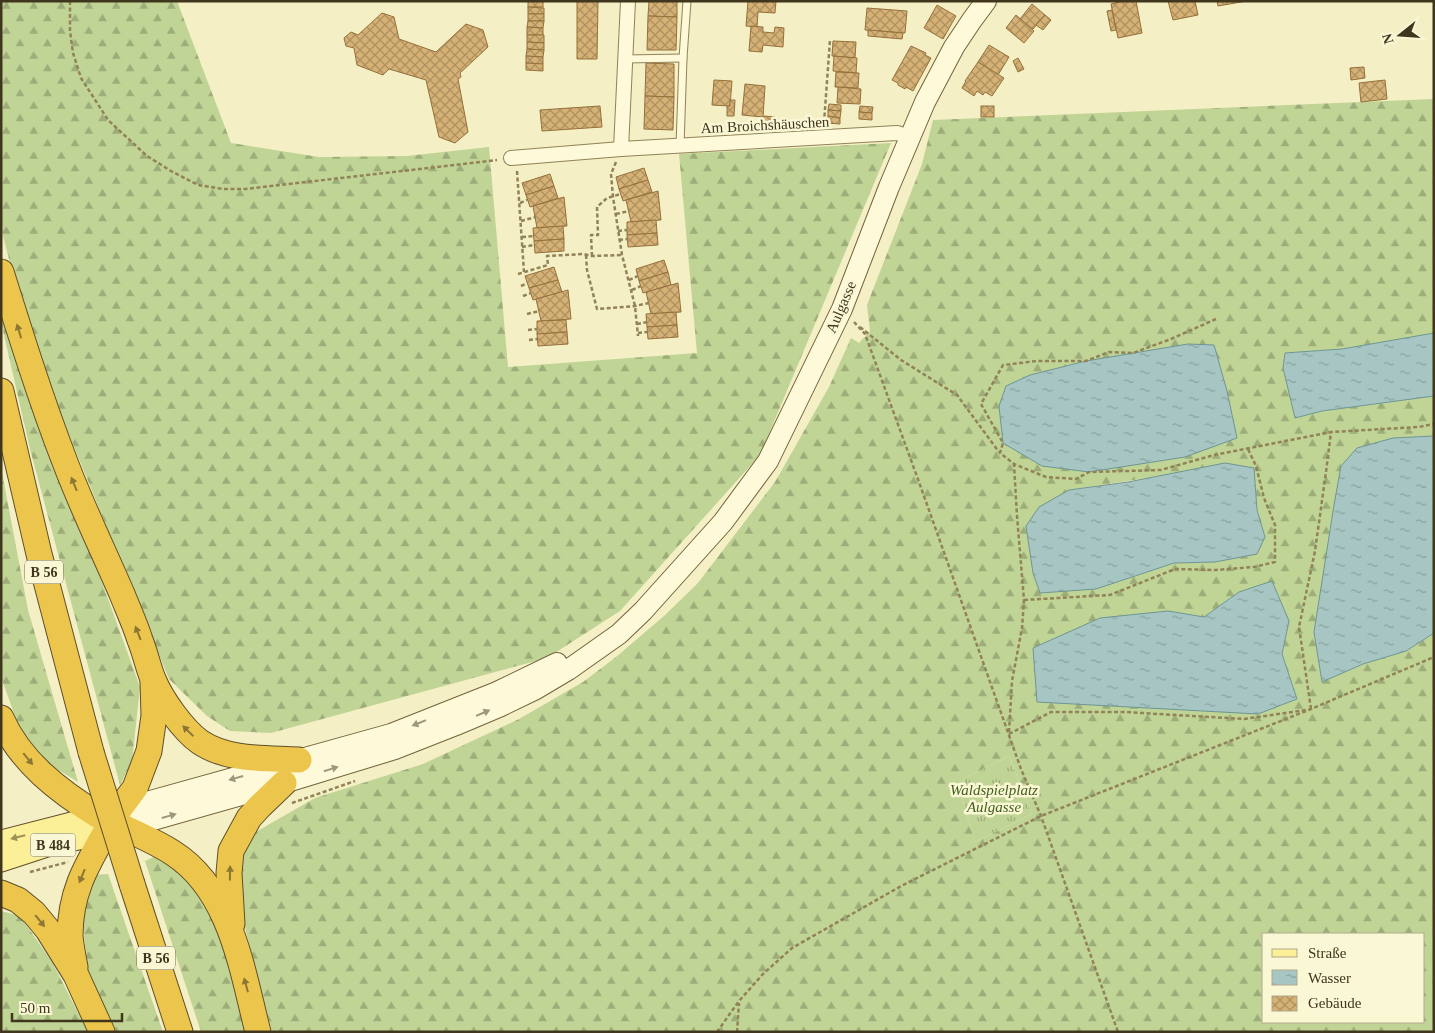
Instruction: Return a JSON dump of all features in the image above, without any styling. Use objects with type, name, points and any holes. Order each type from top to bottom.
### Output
[{"type":"highway","points":[[1,272],[22,340],[64,460],[140,638],[153,680],[180,723],[200,742],[225,754],[299,760]]},
{"type":"highway","name":"B 56","points":[[1,391],[39,554],[91,752],[180,1032]]},
{"type":"highway","points":[[76,975],[70,937],[72,913],[78,887],[86,866],[135,788],[149,751],[154,716],[153,680]]},
{"type":"highway","points":[[1,718],[17,746],[37,770],[76,802],[173,852],[190,866],[209,888],[222,911],[233,939],[258,1032]]},
{"type":"highway","points":[[233,939],[229,872],[231,852],[248,818],[260,806],[288,793]]},
{"type":"highway","points":[[1,893],[18,900],[34,913],[48,930],[76,975],[102,1032]]},
{"type":"main road","name":"Aulgasse","points":[[661,591],[719,527],[768,461],[842,309],[910,137],[926,102],[954,47],[986,1]]},
{"type":"main road","points":[[112,822],[299,760],[391,734],[497,692],[561,660],[606,631],[661,591]]},
{"type":"main road","points":[[112,822],[288,793],[500,706],[536,689],[568,670],[619,634],[661,591]]},
{"type":"main road","name":"B 484","points":[[1,841],[112,822]]},
{"type":"main road","name":"B 484","points":[[1,862],[112,822]]},
{"type":"street","points":[[621,149],[628,1]]},
{"type":"street","name":"Am Broichshäuschen","points":[[516,158],[621,149],[897,133],[910,137]]},
{"type":"lane","points":[[680,146],[687,1]]},
{"type":"lane","points":[[625,59],[683,58]]},
{"type":"path","points":[[70,1],[70,30],[73,53],[81,78],[108,120],[147,156],[171,171],[198,185],[223,189],[246,189],[516,158],[524,272]]},
{"type":"path","points":[[823,137],[830,40]]},
{"type":"path","points":[[621,149],[611,174],[619,240],[632,290],[638,335],[648,332]]},
{"type":"path","points":[[612,186],[618,184]]},
{"type":"path","points":[[519,193],[524,190]]},
{"type":"path","points":[[592,256],[591,235],[598,235],[596,207],[606,198],[621,194]]},
{"type":"path","points":[[520,204],[527,200]]},
{"type":"path","points":[[616,214],[629,211]]},
{"type":"path","points":[[521,221],[536,217]]},
{"type":"path","points":[[618,231],[627,230]]},
{"type":"path","points":[[522,237],[534,236]]},
{"type":"path","points":[[619,240],[628,239]]},
{"type":"path","points":[[522,247],[534,245]]},
{"type":"path","points":[[586,255],[587,270],[597,309],[649,303]]},
{"type":"path","points":[[518,274],[548,265],[547,256],[622,255]]},
{"type":"path","points":[[628,280],[638,276]]},
{"type":"path","points":[[521,286],[528,283]]},
{"type":"path","points":[[632,290],[641,286]]},
{"type":"path","points":[[523,296],[531,293]]},
{"type":"path","points":[[527,314],[539,311]]},
{"type":"path","points":[[1000,453],[1003,443],[981,404],[1003,365],[1037,361],[1086,361],[1108,352],[1133,353],[1171,339],[1216,318]]},
{"type":"path","points":[[637,324],[647,322]]},
{"type":"path","points":[[1118,1032],[865,334],[854,322],[901,360],[957,395],[1000,453],[1014,464],[1046,477],[1076,479],[1089,472],[1161,470],[1214,455],[1331,432],[1419,428],[1434,424]]},
{"type":"path","points":[[528,330],[537,329]]},
{"type":"path","points":[[529,340],[538,339]]},
{"type":"path","points":[[1311,709],[1298,627],[1315,551],[1331,432]]},
{"type":"path","points":[[1024,600],[1110,595],[1175,569],[1216,570],[1254,567],[1275,562],[1275,525],[1264,498],[1256,466],[1248,449]]},
{"type":"path","points":[[1009,734],[1012,682],[1022,628],[1024,600],[1016,516],[1014,464]]},
{"type":"path","points":[[717,1032],[739,1001],[763,974],[792,948],[903,885],[1041,816],[1311,709],[1434,657]]},
{"type":"path","points":[[1009,734],[1052,712],[1125,712],[1244,719],[1311,709]]},
{"type":"path","points":[[288,793],[314,794],[358,780]]},
{"type":"path","points":[[24,874],[74,860],[86,866]]},
{"type":"path","points":[[737,1032],[739,1001]]},
{"type":"green space","points":[[1,1],[177,1],[231,143],[319,157],[407,156],[489,147],[508,367],[697,353],[679,154],[891,143],[760,455],[620,611],[547,658],[271,733],[230,731],[207,716],[169,679],[29,337],[1,228]]},
{"type":"green space","points":[[1434,99],[1434,333],[1342,349],[1285,353],[1295,418],[1322,411],[1434,396],[1434,436],[1393,438],[1314,632],[1322,682],[1363,664],[1406,651],[1434,633],[1434,1032],[272,1032],[246,932],[240,888],[240,864],[254,833],[315,798],[423,764],[519,719],[583,682],[616,657],[664,616],[698,583],[775,482],[829,387],[851,338],[859,343],[870,331],[867,305],[922,164],[933,120]],"holes":[[[1254,468],[1257,510],[1265,537],[1215,562],[1174,563],[1096,589],[1069,490],[1172,474]],[[1239,592],[1289,621],[1282,654],[1297,699],[1168,611],[1204,617]],[[1009,756],[1032,814],[975,842],[960,792],[965,778]]]},
{"type":"green space","points":[[1,304],[140,687],[132,761],[120,785],[30,449],[1,322]]},
{"type":"green space","points":[[1,467],[28,610],[78,782],[47,763],[19,727],[1,677]]},
{"type":"green space","name":"Waldspielplatz Aulgasse","points":[[1009,756],[1032,814],[975,842],[960,792],[965,778]]},
{"type":"green space","points":[[160,854],[187,876],[224,938],[248,1032],[201,1032],[145,861]]},
{"type":"green space","points":[[108,874],[163,1032],[115,1032],[89,982],[82,917],[89,875]]},
{"type":"green space","points":[[1,911],[20,916],[52,962],[88,1032],[1,1032]]},
{"type":"water","points":[[1434,333],[1434,396],[1322,411],[1295,418],[1283,368],[1285,353],[1342,349]]},
{"type":"water","points":[[1188,344],[1214,345],[1227,391],[1237,438],[1185,457],[1089,472],[1042,466],[1003,443],[999,406],[1006,386],[1030,375],[1086,361]]},
{"type":"water","points":[[1434,436],[1434,633],[1406,651],[1363,664],[1322,682],[1314,632],[1341,466],[1357,448],[1393,438]]},
{"type":"water","points":[[1225,463],[1254,468],[1257,510],[1265,537],[1257,554],[1215,562],[1174,563],[1096,589],[1040,593],[1033,573],[1026,526],[1039,507],[1069,490],[1128,482]]},
{"type":"water","points":[[1272,581],[1289,621],[1282,654],[1297,699],[1258,714],[1037,702],[1033,648],[1100,618],[1168,611],[1204,617],[1239,592]]},
{"type":"building","points":[[528,1],[543,1],[543,7],[528,7]]},
{"type":"building","points":[[577,1],[598,1],[597,59],[577,59]]},
{"type":"building","points":[[649,1],[677,1],[677,17],[648,16]]},
{"type":"building","points":[[748,1],[776,1],[775,13],[758,12],[757,27],[746,26]]},
{"type":"building","points":[[1136,1],[1142,33],[1118,38],[1111,4]]},
{"type":"building","points":[[1168,1],[1195,1],[1198,15],[1173,20]]},
{"type":"building","points":[[1217,1],[1247,1],[1218,6]]},
{"type":"building","points":[[1032,4],[1045,15],[1033,29],[1020,19]]},
{"type":"building","points":[[937,5],[956,16],[943,39],[924,28]]},
{"type":"building","points":[[528,7],[544,8],[544,14],[528,14]]},
{"type":"building","points":[[867,8],[907,11],[905,33],[865,30]]},
{"type":"building","points":[[1112,10],[1116,30],[1111,31],[1107,11]]},
{"type":"building","points":[[382,13],[394,17],[399,39],[436,52],[466,24],[483,30],[488,47],[460,73],[461,77],[458,79],[468,132],[455,143],[439,137],[426,80],[389,69],[383,75],[357,65],[354,48],[346,46],[344,38],[351,32],[358,35]]},
{"type":"building","points":[[528,14],[544,14],[544,21],[528,21]]},
{"type":"building","points":[[1016,15],[1034,31],[1024,43],[1006,28]]},
{"type":"building","points":[[1045,15],[1051,20],[1043,30],[1036,25]]},
{"type":"building","points":[[648,16],[677,17],[676,50],[647,50]]},
{"type":"building","points":[[528,21],[544,21],[543,28],[527,27]]},
{"type":"building","points":[[751,26],[763,27],[763,32],[774,33],[775,27],[784,28],[783,47],[763,45],[762,52],[749,51]]},
{"type":"building","points":[[527,27],[543,28],[543,35],[527,35]]},
{"type":"building","points":[[868,30],[903,33],[902,39],[868,36]]},
{"type":"building","points":[[527,35],[544,35],[544,43],[527,42]]},
{"type":"building","points":[[833,41],[856,42],[855,58],[832,56]]},
{"type":"building","points":[[527,42],[544,43],[544,50],[527,49]]},
{"type":"building","points":[[989,45],[1009,57],[998,75],[978,62]]},
{"type":"building","points":[[911,46],[926,53],[925,55],[931,58],[913,91],[906,87],[905,89],[892,80]]},
{"type":"building","points":[[527,49],[544,50],[543,57],[526,56]]},
{"type":"building","points":[[526,56],[543,57],[543,64],[526,63]]},
{"type":"building","points":[[834,56],[857,58],[856,73],[833,71]]},
{"type":"building","points":[[1018,58],[1024,69],[1018,72],[1013,61]]},
{"type":"building","points":[[978,62],[1004,78],[992,96],[985,92],[983,95],[977,91],[974,96],[962,88]]},
{"type":"building","points":[[526,63],[543,64],[543,71],[526,70]]},
{"type":"building","points":[[646,63],[674,64],[674,97],[645,96]]},
{"type":"building","points":[[1364,67],[1365,78],[1351,80],[1350,68]]},
{"type":"building","points":[[836,72],[859,73],[858,88],[835,87]]},
{"type":"building","points":[[714,80],[732,81],[730,106],[712,105]]},
{"type":"building","points":[[1385,80],[1387,99],[1361,102],[1359,83]]},
{"type":"building","points":[[745,84],[765,86],[763,117],[742,115]]},
{"type":"building","points":[[838,87],[861,89],[860,104],[837,103]]},
{"type":"building","points":[[645,96],[674,97],[673,130],[644,129]]},
{"type":"building","points":[[730,100],[735,100],[734,116],[727,116],[727,106],[730,106]]},
{"type":"building","points":[[829,104],[841,105],[841,111],[828,110]]},
{"type":"building","points":[[600,106],[602,127],[542,131],[540,110]]},
{"type":"building","points":[[860,106],[873,107],[872,113],[859,112]]},
{"type":"building","points":[[981,106],[994,106],[994,117],[981,117]]},
{"type":"building","points":[[828,110],[841,111],[840,118],[828,116]]},
{"type":"building","points":[[859,112],[872,113],[872,120],[859,119]]},
{"type":"building","points":[[764,116],[775,117],[774,129],[762,129]]},
{"type":"building","points":[[828,116],[840,118],[840,124],[827,123]]},
{"type":"building","points":[[644,168],[648,180],[619,189],[616,177]]},
{"type":"building","points":[[550,174],[554,186],[526,195],[522,183]]},
{"type":"building","points":[[648,180],[652,192],[623,201],[619,189]]},
{"type":"building","points":[[554,186],[558,198],[530,207],[526,195]]},
{"type":"building","points":[[658,191],[661,220],[631,222],[626,200]]},
{"type":"building","points":[[564,197],[567,226],[537,228],[533,206]]},
{"type":"building","points":[[656,220],[657,233],[627,235],[627,222]]},
{"type":"building","points":[[563,226],[564,239],[534,241],[533,228]]},
{"type":"building","points":[[657,233],[658,245],[628,247],[627,235]]},
{"type":"building","points":[[564,239],[564,251],[535,253],[534,241]]},
{"type":"building","points":[[664,260],[668,272],[639,281],[636,269]]},
{"type":"building","points":[[554,267],[558,280],[529,288],[525,276]]},
{"type":"building","points":[[668,272],[671,285],[643,293],[639,281]]},
{"type":"building","points":[[558,280],[562,292],[533,300],[529,288]]},
{"type":"building","points":[[678,283],[681,312],[651,314],[646,292]]},
{"type":"building","points":[[568,290],[571,319],[541,321],[536,299]]},
{"type":"building","points":[[676,312],[677,325],[647,327],[646,314]]},
{"type":"building","points":[[566,320],[567,332],[537,334],[537,321]]},
{"type":"building","points":[[677,325],[678,337],[648,339],[647,327]]},
{"type":"building","points":[[567,332],[568,344],[538,346],[537,334]]}]
